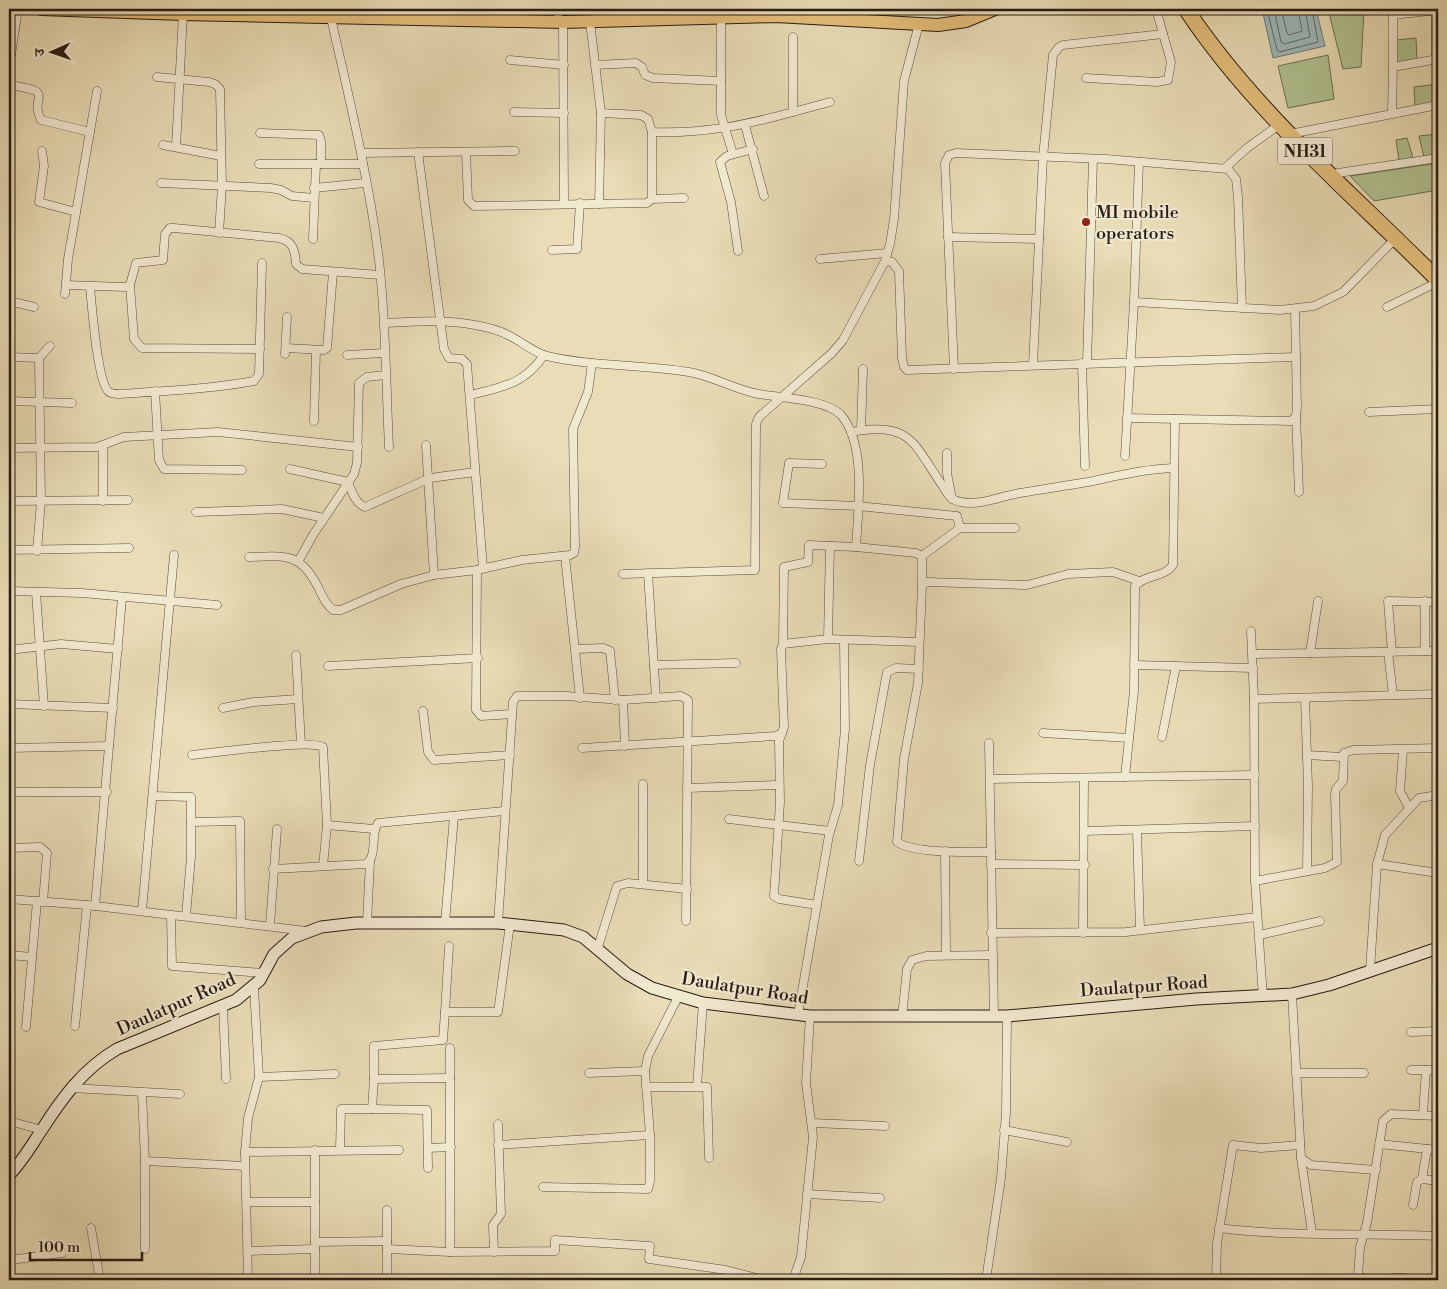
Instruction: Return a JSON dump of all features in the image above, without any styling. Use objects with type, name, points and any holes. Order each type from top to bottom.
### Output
[{"type":"highway","name":"NH31","points":[[1186,9],[1226,65],[1288,130],[1398,236],[1438,270]]},
{"type":"highway","name":"NH31","points":[[1194,9],[1224,51],[1288,130],[1338,173],[1438,281]]},
{"type":"main road","points":[[41,9],[183,14],[380,14],[561,22],[785,13],[919,24],[954,24],[996,9]]},
{"type":"street","points":[[9,68],[18,9]]},
{"type":"street","points":[[557,9],[561,22],[564,65],[564,203]]},
{"type":"street","points":[[1086,78],[1157,82],[1168,80],[1171,62],[1156,9]]},
{"type":"street","points":[[1392,112],[1393,12],[1438,10]]},
{"type":"street","points":[[176,147],[183,14]]},
{"type":"street","points":[[323,15],[362,153],[380,275],[389,447]]},
{"type":"street","points":[[721,17],[721,115],[733,154]]},
{"type":"street","points":[[590,22],[601,113],[599,204]]},
{"type":"street","points":[[623,574],[755,570],[756,424],[759,417],[832,353],[843,340],[885,261],[894,219],[904,81],[919,24]]},
{"type":"street","points":[[1033,365],[1044,157],[1052,62],[1059,47],[1163,34]]},
{"type":"street","points":[[793,37],[793,112]]},
{"type":"street","points":[[1393,66],[1438,59]]},
{"type":"street","points":[[510,60],[564,65]]},
{"type":"street","points":[[595,65],[636,63],[642,67],[645,75],[653,78],[721,81]]},
{"type":"street","points":[[157,77],[209,82],[218,86],[222,186],[219,233]]},
{"type":"street","points":[[9,85],[29,88],[38,93],[40,97],[38,115],[41,120],[90,132]]},
{"type":"street","points":[[65,294],[76,212],[97,91]]},
{"type":"street","points":[[652,132],[694,133],[725,129],[830,102]]},
{"type":"street","points":[[1225,168],[1247,148],[1288,130],[1438,105]]},
{"type":"street","points":[[514,112],[564,113]]},
{"type":"street","points":[[601,113],[641,115],[648,119],[652,132],[652,199]]},
{"type":"street","points":[[745,125],[753,149],[764,196]]},
{"type":"street","points":[[260,133],[319,135],[322,141],[314,188],[313,239]]},
{"type":"street","points":[[163,145],[220,156]]},
{"type":"street","points":[[738,251],[731,202],[720,162],[722,158],[753,149]]},
{"type":"street","points":[[42,150],[44,166],[39,202],[76,212]]},
{"type":"street","points":[[362,153],[515,151]]},
{"type":"street","points":[[418,152],[438,321],[446,354],[449,358],[466,361],[471,395],[480,569],[478,714],[485,716],[512,714]]},
{"type":"street","points":[[466,153],[468,200],[474,206],[647,203],[652,199],[684,198]]},
{"type":"street","points":[[954,369],[945,163],[949,155],[956,153],[1139,162],[1225,168],[1233,172],[1236,178],[1242,308]]},
{"type":"street","points":[[1338,173],[1438,158]]},
{"type":"street","points":[[1085,466],[1085,363],[1093,159]]},
{"type":"street","points":[[1125,456],[1134,302],[1139,162]]},
{"type":"street","points":[[259,164],[363,164]]},
{"type":"street","points":[[314,188],[365,183]]},
{"type":"street","points":[[161,184],[271,188],[292,196],[314,198]]},
{"type":"street","points":[[552,250],[577,249],[580,204]]},
{"type":"street","points":[[260,349],[142,348],[134,339],[130,284],[136,263],[163,260],[165,234],[170,228],[285,239],[293,247],[298,267],[333,272],[380,275]]},
{"type":"street","points":[[1134,302],[1242,308],[1295,309],[1314,306],[1343,292],[1398,236]]},
{"type":"street","points":[[948,237],[1039,239]]},
{"type":"street","points":[[820,259],[887,253]]},
{"type":"street","points":[[885,261],[892,262],[898,270],[904,367],[912,371],[1131,361],[1296,357]]},
{"type":"street","points":[[90,287],[93,326],[103,380],[107,390],[119,394],[155,392],[254,381],[259,374],[262,263]]},
{"type":"street","points":[[287,317],[286,351],[327,348],[333,272]]},
{"type":"street","points":[[1386,307],[1438,281]]},
{"type":"street","points":[[66,285],[125,287],[130,284]]},
{"type":"street","points":[[9,300],[34,307]]},
{"type":"street","points":[[1295,309],[1299,492]]},
{"type":"street","points":[[384,323],[438,321],[495,329],[544,355],[592,363],[689,372],[712,377],[752,393],[820,404],[834,410],[841,415],[851,432],[857,459],[858,506],[856,547]]},
{"type":"street","points":[[37,551],[41,501],[39,358],[50,346]]},
{"type":"street","points":[[314,421],[316,350]]},
{"type":"street","points":[[347,355],[384,353]]},
{"type":"street","points":[[471,395],[505,387],[521,379],[533,371],[544,355]]},
{"type":"street","points":[[9,357],[39,358]]},
{"type":"street","points":[[249,557],[270,556],[299,560],[310,572],[326,603],[333,610],[341,610],[401,584],[434,575],[480,569],[522,560],[565,556],[574,553],[573,429],[588,392],[592,363]]},
{"type":"street","points":[[861,430],[862,369]]},
{"type":"street","points":[[299,560],[358,463],[359,383],[368,377],[385,375]]},
{"type":"street","points":[[155,392],[159,460],[164,469],[242,470]]},
{"type":"street","points":[[9,401],[72,403]]},
{"type":"street","points":[[1369,412],[1438,410]]},
{"type":"street","points":[[1127,418],[1284,422],[1291,421],[1296,416]]},
{"type":"street","points":[[1125,777],[1134,665],[1133,596],[1135,586],[1139,581],[1164,573],[1173,566],[1175,419]]},
{"type":"street","points":[[851,432],[884,428],[901,433],[923,454],[952,499],[959,502],[988,501],[1002,496],[1088,482],[1139,470],[1174,468]]},
{"type":"street","points":[[9,448],[103,446],[124,437],[218,432],[358,447]]},
{"type":"street","points":[[426,445],[430,478],[434,575]]},
{"type":"street","points":[[103,446],[103,501]]},
{"type":"street","points":[[947,453],[947,473],[952,499]]},
{"type":"street","points":[[822,464],[789,463],[783,503],[858,506],[958,516],[960,528]]},
{"type":"street","points":[[290,469],[348,482]]},
{"type":"street","points":[[348,482],[355,498],[365,507],[430,478],[475,472]]},
{"type":"street","points":[[9,501],[128,500]]},
{"type":"street","points":[[196,512],[282,510],[324,518]]},
{"type":"street","points":[[922,556],[960,528],[1015,528]]},
{"type":"street","points":[[817,905],[779,900],[774,896],[777,824],[780,802],[778,741],[784,727],[784,567],[808,562],[809,545],[856,547],[916,553],[922,556]]},
{"type":"street","points":[[828,639],[830,546]]},
{"type":"street","points":[[9,550],[128,548]]},
{"type":"street","points":[[142,912],[174,555]]},
{"type":"street","points":[[565,556],[580,698]]},
{"type":"street","points":[[922,556],[919,669],[916,704],[904,759],[897,842],[908,846],[945,851],[991,852]]},
{"type":"street","points":[[922,585],[926,582],[1027,585],[1068,574],[1113,572],[1139,581]]},
{"type":"street","points":[[648,573],[656,698]]},
{"type":"street","points":[[9,591],[82,593],[217,605]]},
{"type":"street","points":[[36,592],[44,706]]},
{"type":"street","points":[[75,1026],[107,792],[109,746],[122,598]]},
{"type":"street","points":[[1393,695],[1388,601],[1425,600],[1438,602]]},
{"type":"street","points":[[1425,600],[1425,651]]},
{"type":"street","points":[[1310,653],[1318,601]]},
{"type":"street","points":[[1251,631],[1254,699],[1256,881],[1263,997]]},
{"type":"street","points":[[783,645],[786,642],[828,639],[919,642]]},
{"type":"street","points":[[798,1015],[830,831],[838,805],[845,729],[844,640]]},
{"type":"street","points":[[9,650],[61,644],[118,649]]},
{"type":"street","points":[[576,649],[603,648],[610,651],[625,746]]},
{"type":"street","points":[[1253,654],[1438,651]]},
{"type":"street","points":[[296,655],[301,744]]},
{"type":"street","points":[[328,666],[478,658]]},
{"type":"street","points":[[654,664],[736,663]]},
{"type":"street","points":[[1134,665],[1253,668]]},
{"type":"street","points":[[1162,738],[1176,666]]},
{"type":"street","points":[[860,861],[870,765],[887,672],[896,668],[919,669]]},
{"type":"street","points":[[1254,699],[1438,694]]},
{"type":"street","points":[[445,1012],[498,1012],[504,924],[504,811],[513,702],[517,696],[619,700],[682,696],[688,700],[686,921]]},
{"type":"street","points":[[1304,698],[1307,754],[1306,871]]},
{"type":"street","points":[[223,708],[253,702],[298,699]]},
{"type":"street","points":[[9,704],[112,708]]},
{"type":"street","points":[[423,711],[428,752],[434,760],[510,755]]},
{"type":"street","points":[[582,748],[776,736],[782,733]]},
{"type":"street","points":[[1043,733],[1129,738]]},
{"type":"street","points":[[989,743],[994,1016]]},
{"type":"street","points":[[192,755],[301,744],[320,745],[323,747],[327,825],[323,866]]},
{"type":"street","points":[[9,748],[109,746]]},
{"type":"street","points":[[1256,881],[1334,865],[1338,858],[1335,794],[1343,781],[1342,757],[1344,753],[1353,750],[1438,748]]},
{"type":"street","points":[[1403,750],[1400,791],[1409,808]]},
{"type":"street","points":[[1307,754],[1342,757]]},
{"type":"street","points":[[990,779],[1255,776]]},
{"type":"street","points":[[1083,933],[1085,864],[1084,778]]},
{"type":"street","points":[[643,784],[644,884]]},
{"type":"street","points":[[687,788],[778,785]]},
{"type":"street","points":[[9,792],[107,792]]},
{"type":"street","points":[[1370,970],[1377,864],[1385,835],[1419,798],[1438,795]]},
{"type":"street","points":[[153,796],[191,797],[191,857],[186,916]]},
{"type":"street","points":[[367,923],[370,861],[374,830],[378,823],[504,811]]},
{"type":"street","points":[[445,923],[454,816]]},
{"type":"street","points":[[729,819],[830,831]]},
{"type":"street","points":[[191,822],[240,821],[240,922]]},
{"type":"street","points":[[327,825],[374,830]]},
{"type":"street","points":[[1085,831],[1255,826]]},
{"type":"street","points":[[270,925],[277,829]]},
{"type":"street","points":[[1137,830],[1140,930]]},
{"type":"street","points":[[9,848],[40,847],[47,853],[32,957],[26,1028]]},
{"type":"street","points":[[945,851],[946,955]]},
{"type":"street","points":[[273,869],[366,864],[370,861]]},
{"type":"street","points":[[991,864],[1085,864]]},
{"type":"street","points":[[1377,864],[1438,873]]},
{"type":"street","points":[[598,947],[617,886],[621,883],[687,889]]},
{"type":"street","points":[[9,899],[270,925],[306,931]]},
{"type":"street","points":[[171,915],[172,966],[264,973]]},
{"type":"street","points":[[991,933],[1083,933],[1140,930],[1258,917]]},
{"type":"street","points":[[1260,935],[1320,921]]},
{"type":"street","name":"Daulatpur Road","points":[[9,1175],[71,1088],[99,1060],[117,1049],[223,1006],[254,987],[274,954],[284,944],[306,931],[321,927],[367,923],[445,923],[504,924],[564,930],[583,937],[598,947],[627,974],[652,988],[703,1003],[810,1016],[1007,1016],[1196,999],[1292,994],[1438,948]]},
{"type":"street","points":[[372,1109],[374,1046],[442,1040],[449,946]]},
{"type":"street","points":[[902,1017],[908,964],[916,957],[992,954]]},
{"type":"street","points":[[9,955],[32,957]]},
{"type":"street","points":[[248,1280],[245,1152],[248,1118],[259,1077],[254,987]]},
{"type":"street","points":[[1292,994],[1301,1158],[1312,1233]]},
{"type":"street","points":[[544,1187],[648,1189],[650,1180],[650,1135],[645,1071],[648,1056],[678,997]]},
{"type":"street","points":[[697,1086],[703,1003]]},
{"type":"street","points":[[223,1006],[226,1079]]},
{"type":"street","points":[[793,1280],[801,1257],[813,1138],[806,1083],[810,1016]]},
{"type":"street","points":[[986,1280],[1001,1178],[1007,1016]]},
{"type":"street","points":[[1411,1032],[1438,1031]]},
{"type":"street","points":[[450,1048],[450,1252]]},
{"type":"street","points":[[1411,1070],[1438,1070]]},
{"type":"street","points":[[1423,1114],[1426,1070]]},
{"type":"street","points":[[589,1073],[645,1071]]},
{"type":"street","points":[[1296,1073],[1364,1073]]},
{"type":"street","points":[[259,1077],[334,1074]]},
{"type":"street","points":[[374,1079],[450,1078]]},
{"type":"street","points":[[646,1087],[705,1086],[709,1089],[709,1158]]},
{"type":"street","points":[[71,1088],[180,1094]]},
{"type":"street","points":[[142,1093],[146,1161],[145,1249]]},
{"type":"street","points":[[340,1150],[341,1109],[427,1110],[428,1168]]},
{"type":"street","points":[[1404,1278],[1357,1278],[1360,1247],[1380,1144],[1386,1117],[1391,1114],[1438,1116]]},
{"type":"street","points":[[9,1121],[42,1130]]},
{"type":"street","points":[[812,1123],[885,1126]]},
{"type":"street","points":[[494,1252],[493,1224],[501,1214],[498,1124]]},
{"type":"street","points":[[1004,1130],[1067,1142]]},
{"type":"street","points":[[498,1145],[650,1135]]},
{"type":"street","points":[[1380,1144],[1438,1150]]},
{"type":"street","points":[[1216,1280],[1219,1228],[1233,1145],[1261,1148],[1300,1145]]},
{"type":"street","points":[[428,1148],[450,1147]]},
{"type":"street","points":[[1422,1180],[1427,1149]]},
{"type":"street","points":[[315,1150],[315,1276]]},
{"type":"street","points":[[245,1152],[399,1150]]},
{"type":"street","points":[[1301,1158],[1311,1165],[1376,1170]]},
{"type":"street","points":[[146,1161],[245,1166]]},
{"type":"street","points":[[1412,1206],[1418,1182],[1422,1180],[1438,1181]]},
{"type":"street","points":[[807,1194],[880,1198]]},
{"type":"street","points":[[247,1202],[315,1202]]},
{"type":"street","points":[[386,1280],[387,1210]]},
{"type":"street","points":[[91,1228],[100,1280]]},
{"type":"street","points":[[1219,1228],[1263,1233],[1364,1233],[1438,1236]]},
{"type":"street","points":[[248,1251],[315,1246],[387,1245],[450,1252],[555,1252],[555,1240],[650,1246],[649,1259],[726,1270],[764,1280]]},
{"type":"street","points":[[9,1258],[18,1259],[62,1253]]},
{"type":"green space","points":[[1328,9],[1364,9],[1361,67],[1343,69]]},
{"type":"green space","points":[[1438,12],[1438,56],[1432,57],[1432,13]]},
{"type":"green space","points":[[1416,38],[1417,59],[1396,63],[1396,40]]},
{"type":"green space","points":[[1328,55],[1334,99],[1288,108],[1278,66]]},
{"type":"green space","points":[[1438,84],[1438,102],[1415,106],[1414,87]]},
{"type":"green space","points":[[1438,134],[1438,154],[1424,157],[1419,136]]},
{"type":"green space","points":[[1407,138],[1413,158],[1399,160],[1396,140]]},
{"type":"green space","points":[[1438,163],[1438,190],[1374,201],[1350,176]]},
{"type":"water","points":[[1262,9],[1316,9],[1325,46],[1273,58]]},
{"type":"place","name":"MI mobile operators","points":[[1086,222]]}]
